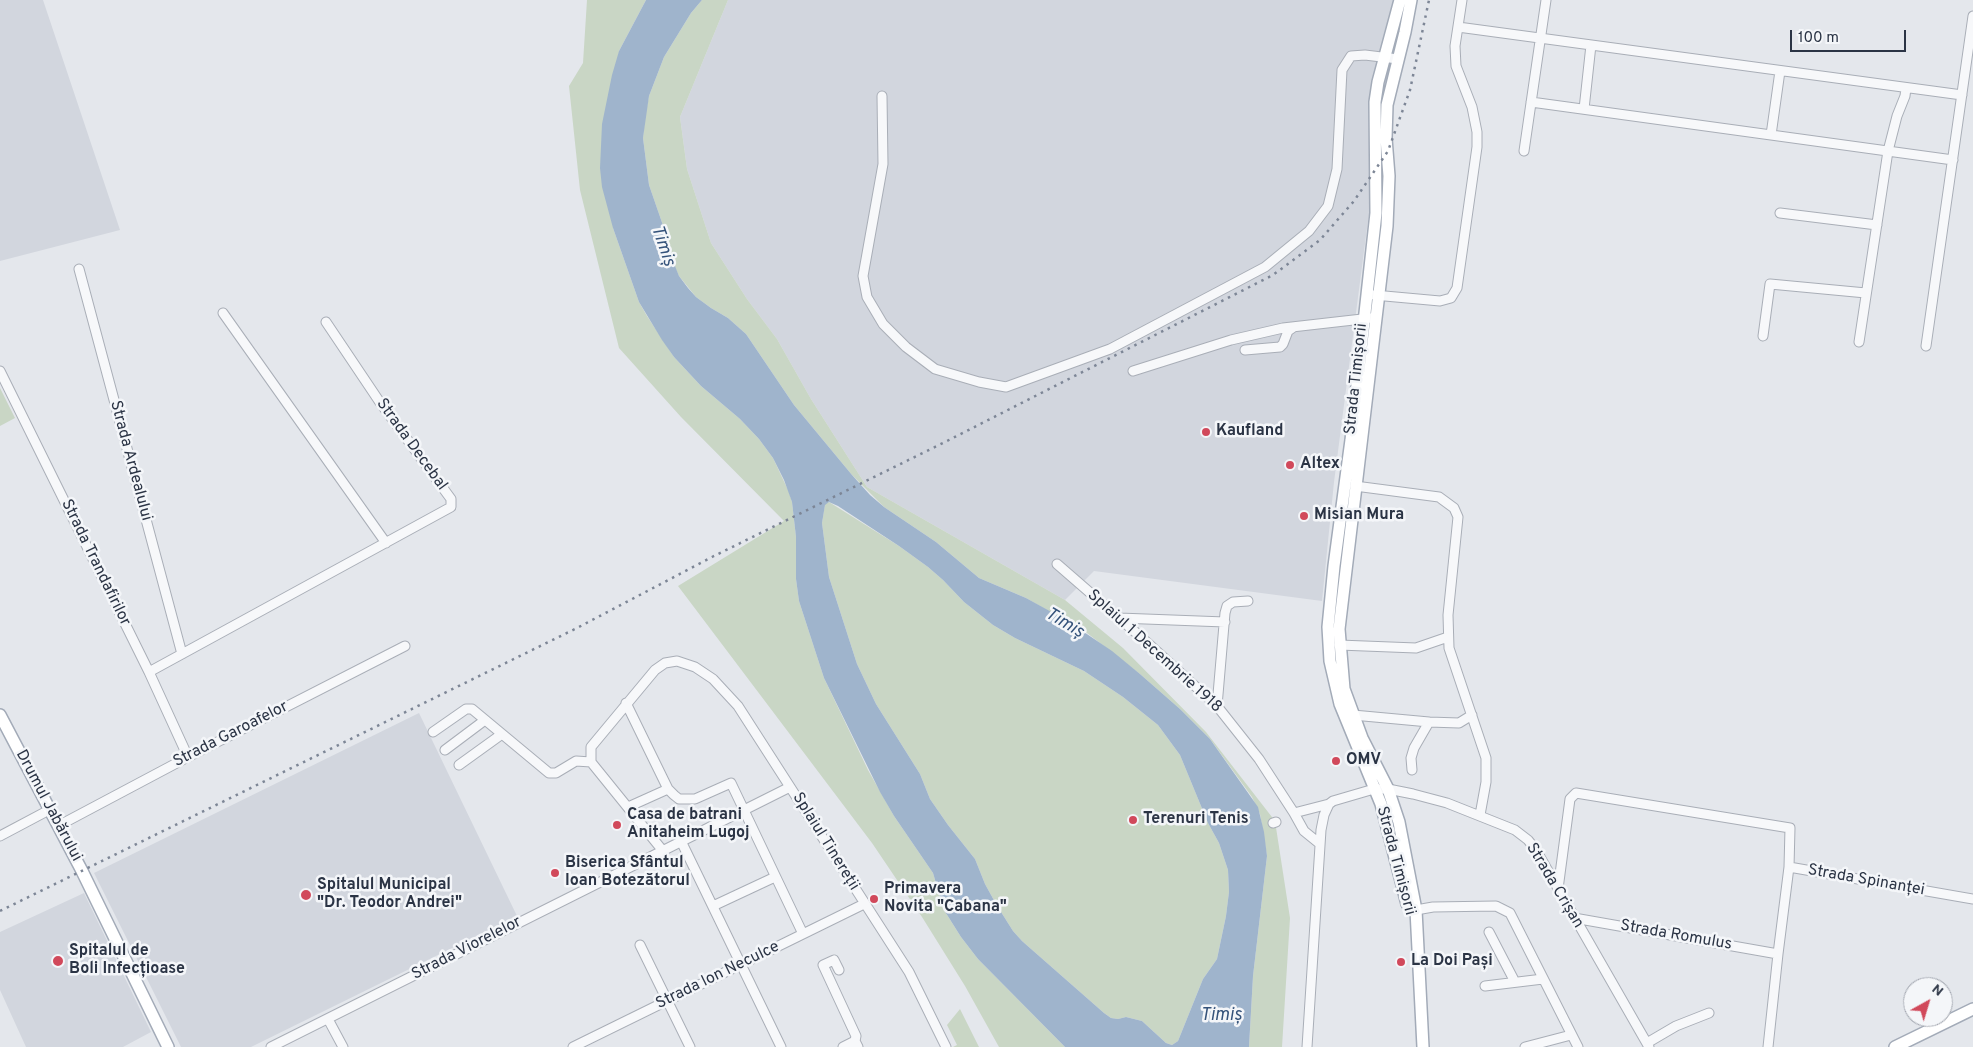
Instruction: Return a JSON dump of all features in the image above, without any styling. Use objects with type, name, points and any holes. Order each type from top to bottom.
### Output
[{"type":"main road","name":"Strada Timișorii","points":[[1400,0],[1385,57],[1376,102],[1377,189],[1351,440],[1328,627],[1330,661],[1340,704],[1387,822],[1418,957]]},
{"type":"main road","name":"Strada Timișorii","points":[[1411,0],[1387,105],[1386,138],[1389,201],[1355,486],[1339,629],[1339,645],[1344,689],[1362,738],[1388,789],[1399,822],[1416,910],[1424,1047]]},
{"type":"main road","name":"Drumul Jabărului","points":[[0,715],[82,871],[168,1047]]},
{"type":"main road","points":[[1894,1047],[1973,1009]]},
{"type":"street","points":[[1367,294],[1440,301],[1451,298],[1456,288],[1477,147],[1477,132],[1472,107],[1456,66],[1455,46],[1462,0]]},
{"type":"street","points":[[1524,151],[1546,0]]},
{"type":"street","points":[[1926,346],[1973,16]]},
{"type":"street","points":[[1458,27],[1962,95]]},
{"type":"street","points":[[1584,109],[1591,45]]},
{"type":"street","points":[[882,96],[883,164],[863,276],[866,297],[883,324],[906,347],[935,369],[979,382],[1006,387],[1110,349],[1265,267],[1309,231],[1328,206],[1337,170],[1342,70],[1351,56],[1365,55],[1398,59]]},
{"type":"street","points":[[1771,135],[1780,70]]},
{"type":"street","points":[[1859,342],[1888,151],[1906,88]]},
{"type":"street","points":[[1531,102],[1953,160]]},
{"type":"street","points":[[1780,213],[1877,225]]},
{"type":"street","name":"Strada Ardealului","points":[[79,269],[182,654]]},
{"type":"street","points":[[1763,336],[1770,284],[1866,293]]},
{"type":"street","points":[[223,313],[386,542]]},
{"type":"street","points":[[1133,372],[1231,340],[1294,327],[1376,318]]},
{"type":"street","name":"Strada Decebal","points":[[148,672],[451,507],[451,499],[379,401],[326,322]]},
{"type":"street","points":[[1245,350],[1280,347],[1284,344],[1288,331],[1294,327]]},
{"type":"street","name":"Strada Trandafirilor","points":[[0,371],[188,756]]},
{"type":"street","points":[[1355,486],[1438,497],[1454,508],[1458,517],[1448,615],[1448,637],[1449,648],[1486,758],[1486,782],[1480,815]]},
{"type":"street","name":"Splaiul 1 Decembrie 1918","points":[[1057,564],[1217,706],[1259,759],[1304,831],[1320,844]]},
{"type":"street","points":[[1217,706],[1227,606],[1234,602],[1248,601]]},
{"type":"street","points":[[1119,618],[1224,622]]},
{"type":"street","points":[[1140,618],[1141,637]]},
{"type":"street","points":[[1339,645],[1416,648],[1448,637]]},
{"type":"street","name":"Strada Garoafelor","points":[[58,826],[188,756],[405,646]]},
{"type":"street","name":"Splaiul Tinereții","points":[[626,703],[654,670],[665,663],[677,661],[695,667],[713,679],[738,706],[909,972],[946,1047]]},
{"type":"street","points":[[663,851],[591,762],[591,747],[626,703],[668,788],[679,799],[695,799],[731,783],[803,934]]},
{"type":"street","points":[[432,732],[466,709],[472,709],[549,773],[556,773],[576,761],[591,762]]},
{"type":"street","points":[[1353,715],[1459,723],[1472,715]]},
{"type":"street","points":[[445,750],[485,720]]},
{"type":"street","points":[[1412,770],[1411,758],[1414,748],[1429,722]]},
{"type":"street","points":[[458,765],[502,734]]},
{"type":"street","name":"Strada Viorelelor","points":[[271,1047],[790,787]]},
{"type":"street","points":[[628,807],[668,788]]},
{"type":"street","points":[[1294,813],[1374,789]]},
{"type":"street","name":"Strada Crișan","points":[[1374,789],[1388,789],[1447,803],[1515,830],[1528,840],[1536,850],[1648,1045]]},
{"type":"street","points":[[1558,888],[1570,799],[1576,793],[1790,828],[1789,867]]},
{"type":"street","points":[[1307,1047],[1320,844],[1324,814],[1329,804]]},
{"type":"street","points":[[0,836],[49,810]]},
{"type":"street","points":[[681,842],[781,1047]]},
{"type":"street","name":"Strada Spinanței","points":[[1768,1047],[1789,867],[1973,899]]},
{"type":"street","points":[[713,906],[776,877]]},
{"type":"street","name":"Strada Ion Neculce","points":[[572,1047],[864,904]]},
{"type":"street","points":[[1416,910],[1433,907],[1496,906],[1510,913],[1578,1047]]},
{"type":"street","name":"Strada Romulus","points":[[1574,918],[1778,954]]},
{"type":"street","points":[[1489,932],[1515,982]]},
{"type":"street","points":[[640,945],[690,1047]]},
{"type":"street","points":[[839,970],[834,960],[823,965],[856,1036],[857,1044],[843,1047]]},
{"type":"street","points":[[1485,986],[1543,979]]},
{"type":"street","points":[[1648,1045],[1676,1026],[1709,1013]]},
{"type":"street","points":[[328,1018],[343,1047]]},
{"type":"street","points":[[1525,1047],[1571,1035]]},
{"type":"shaded area","points":[[0,0],[43,0],[120,230],[0,261]]},
{"type":"shaded area","points":[[728,0],[1402,0],[1367,228],[1334,482],[1322,601],[1094,571],[1065,600],[867,487],[811,399],[777,339],[747,299],[711,243],[687,169],[680,117]]},
{"type":"shaded area","name":"Spitalul Municipal \"Dr. Teodor Andrei\"","points":[[419,713],[517,916],[251,1047],[181,1047],[94,873]]},
{"type":"shaded area","name":"Spitalul de Boli Infecțioase","points":[[84,893],[151,1032],[123,1047],[26,1047],[0,990],[0,932]]},
{"type":"green space","points":[[587,0],[646,0],[619,51],[613,228],[639,302],[674,357],[701,386],[740,419],[759,439],[773,458],[792,502],[796,537],[796,579],[799,601],[824,678],[868,770],[894,816],[933,873],[944,910],[961,937],[978,959],[1065,1047],[999,1047],[965,986],[922,917],[872,843],[678,586],[784,521],[681,417],[619,348],[580,190],[569,86],[583,63]]},
{"type":"green space","points":[[702,0],[728,0],[680,117],[687,169],[711,243],[747,299],[777,339],[811,399],[867,487],[1065,600],[1123,648],[1206,732],[1275,821],[1290,918],[1282,1047],[1249,1047],[1253,976],[1267,856],[1260,814],[1252,797],[1210,739],[1180,709],[1140,674],[1087,633],[1026,598],[979,578],[936,542],[884,507],[852,475],[794,405],[746,334],[728,318],[696,297],[679,276],[673,263],[667,237],[649,185],[643,138],[649,96],[664,57],[691,13]]},
{"type":"green space","points":[[0,388],[15,418],[0,426]]},
{"type":"green space","points":[[829,502],[899,546],[928,567],[964,602],[993,625],[1015,638],[1084,671],[1123,697],[1158,725],[1180,755],[1208,823],[1219,843],[1228,870],[1229,892],[1217,959],[1203,979],[1178,1041],[1172,1045],[1166,1043],[1142,1021],[1126,1017],[1111,1018],[1104,1013],[1013,931],[985,884],[975,859],[930,799],[920,774],[876,704],[857,664],[829,577],[822,523],[825,504]]},
{"type":"green space","points":[[960,1009],[979,1047],[953,1047],[957,1045],[947,1025]]},
{"type":"water","name":"Timiș","points":[[646,0],[702,0],[691,13],[664,57],[649,96],[643,138],[649,185],[667,237],[669,251],[679,276],[688,288],[696,297],[728,318],[746,334],[794,405],[870,495],[884,507],[936,542],[979,578],[1026,598],[1066,620],[1112,651],[1180,709],[1210,739],[1258,807],[1267,856],[1253,976],[1249,1047],[1065,1047],[978,959],[961,937],[944,910],[933,873],[880,792],[824,678],[799,601],[796,579],[796,537],[792,502],[773,458],[759,439],[740,419],[701,386],[674,357],[639,302],[613,228],[602,187],[600,168],[602,124],[619,51]],"holes":[[[829,502],[838,506],[928,567],[964,602],[993,625],[1015,638],[1084,671],[1123,697],[1158,725],[1180,755],[1208,823],[1219,843],[1228,870],[1229,892],[1217,959],[1203,979],[1178,1041],[1172,1045],[1166,1043],[1142,1021],[1126,1017],[1111,1018],[1022,941],[1013,931],[996,904],[985,884],[975,859],[930,799],[920,774],[876,704],[857,664],[829,577],[822,523],[825,505]]]},
{"type":"railway","points":[[0,911],[577,628],[712,557],[945,442],[1273,275],[1320,240],[1354,201],[1388,151],[1410,90],[1429,0]]},
{"type":"place","name":"Kaufland","points":[[1206,432]]},
{"type":"place","name":"Altex","points":[[1290,465]]},
{"type":"place","name":"Misian Mura","points":[[1304,516]]},
{"type":"place","name":"OMV","points":[[1336,761]]},
{"type":"place","name":"Terenuri Tenis","points":[[1133,820]]},
{"type":"place","name":"Casa de batrani Anitaheim Lugoj","points":[[617,825]]},
{"type":"place","name":"Biserica Sfântul Ioan Botezătorul","points":[[555,873]]},
{"type":"place","name":"Spitalul Municipal \"Dr. Teodor Andrei\"","points":[[306,895]]},
{"type":"place","name":"Primavera Novita \"Cabana\"","points":[[874,899]]},
{"type":"place","name":"Spitalul de Boli Infecțioase","points":[[58,961]]},
{"type":"place","name":"La Doi Pași","points":[[1401,962]]}]
